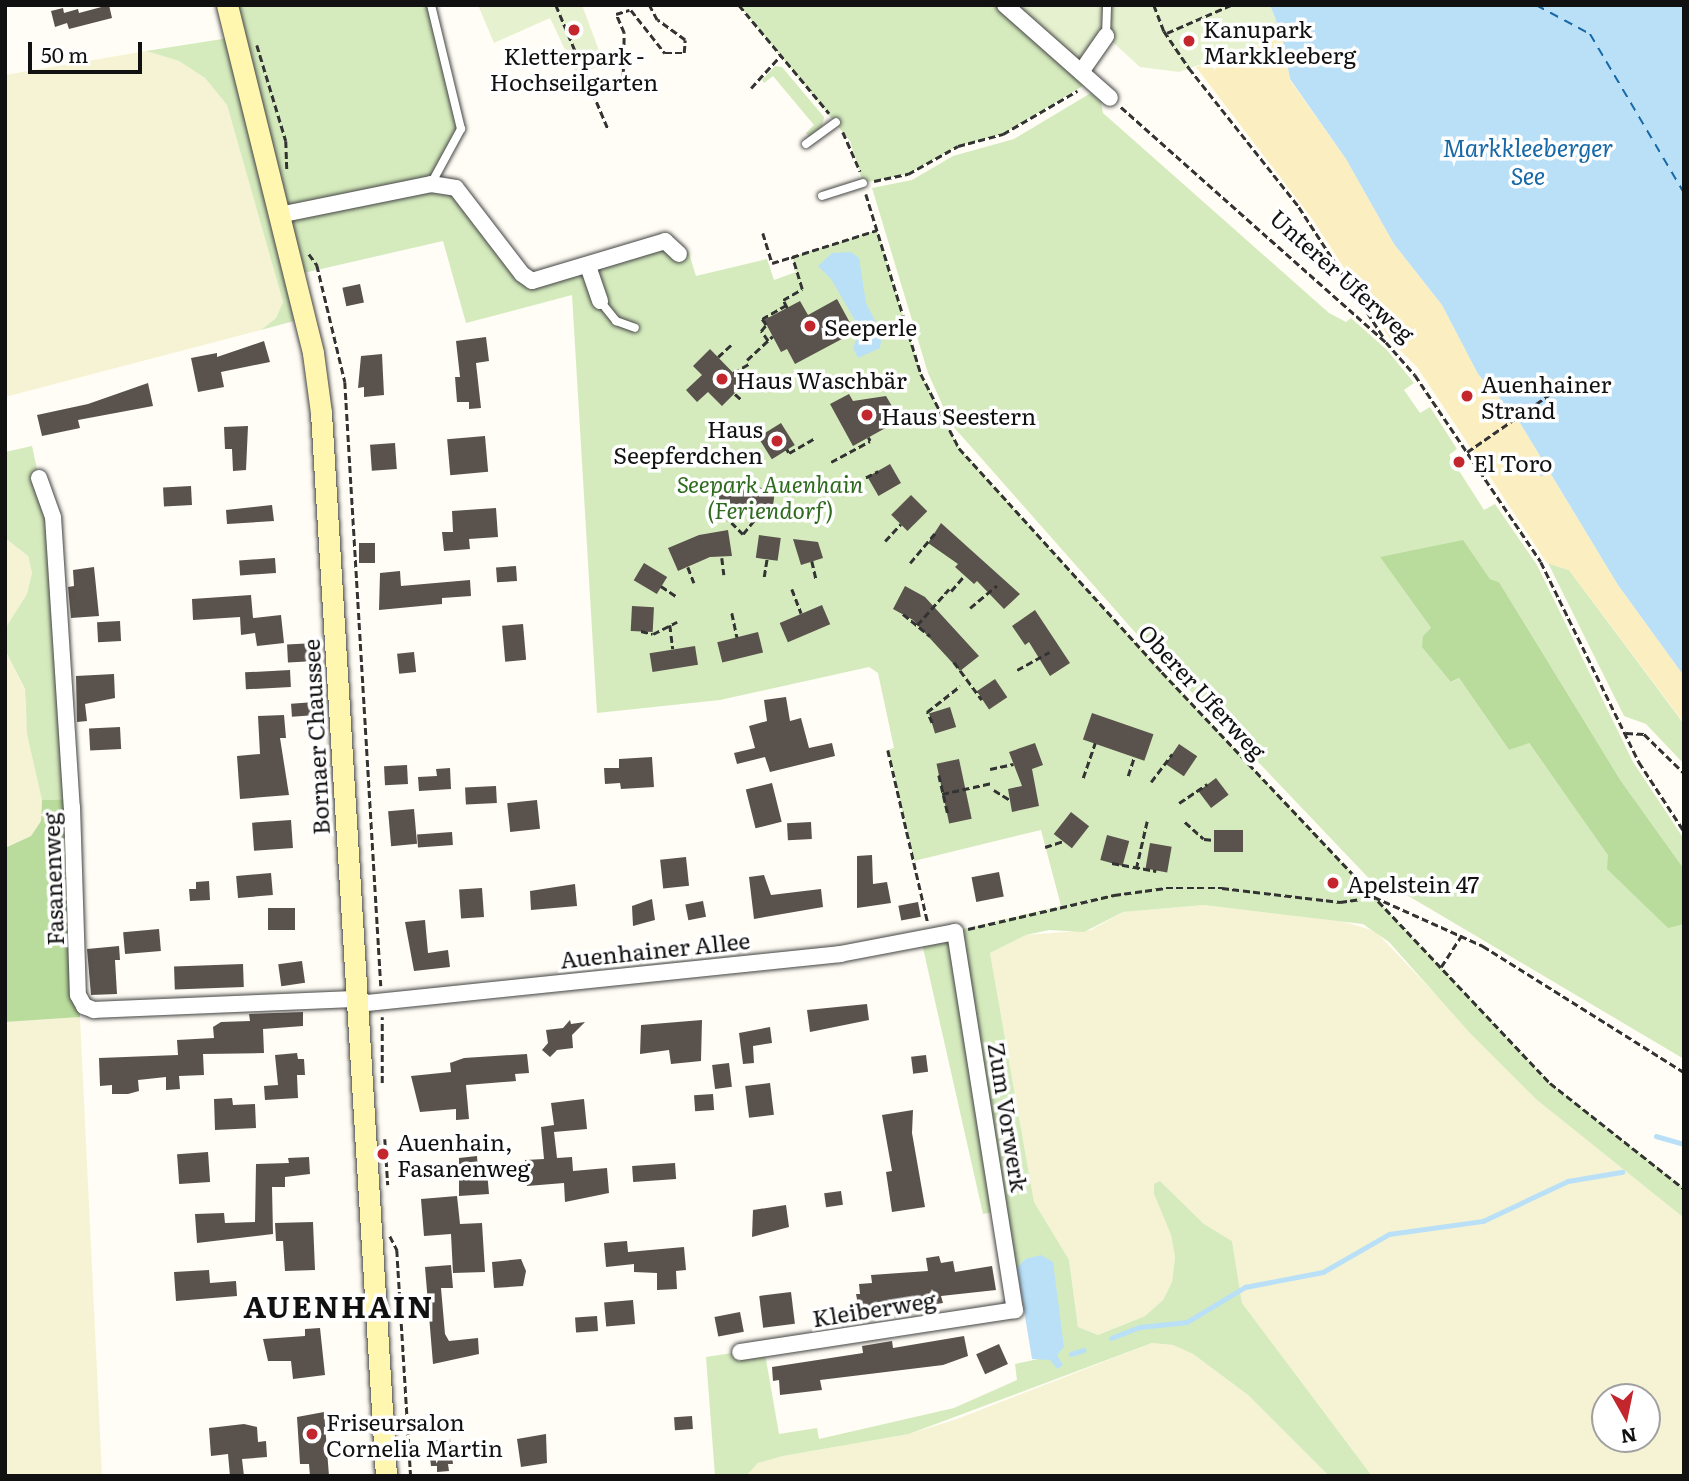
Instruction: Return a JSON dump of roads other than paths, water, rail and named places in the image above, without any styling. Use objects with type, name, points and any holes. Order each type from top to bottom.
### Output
[{"type":"street","name":"Bornaer Chaussee","points":[[228,5],[313,353],[321,413],[386,1476]]},
{"type":"street","points":[[1005,5],[1090,77],[1110,98]]},
{"type":"street","points":[[1090,77],[1106,36]]},
{"type":"street","points":[[279,215],[430,184],[456,188],[522,274],[531,281],[665,241],[679,254]]},
{"type":"street","points":[[588,266],[600,301]]},
{"type":"street","name":"Fasanenweg","points":[[39,478],[52,517],[72,807],[78,995],[84,1006],[94,1010],[358,1001]]},
{"type":"street","name":"Auenhainer Allee","points":[[358,1001],[382,1002],[840,954],[955,932]]},
{"type":"street","name":"Zum Vorwerk","points":[[955,932],[1015,1310]]},
{"type":"street","name":"Kleiberweg","points":[[740,1352],[1015,1310]]},
{"type":"lane","points":[[430,184],[461,129],[431,5]]},
{"type":"lane","points":[[1106,36],[1107,5]]},
{"type":"lane","points":[[806,144],[836,122]]},
{"type":"lane","points":[[822,196],[863,183]]},
{"type":"lane","points":[[600,301],[616,321],[635,328]]},
{"type":"water","name":"Markkleeberger See","points":[[1270,5],[1684,5],[1684,676],[1618,585],[1517,418],[1478,374],[1442,305],[1394,244],[1346,159],[1290,79],[1282,36]]},
{"type":"water","points":[[851,252],[859,258],[866,303],[882,334],[880,348],[858,358],[853,348],[860,329],[831,279],[818,266],[832,253]]},
{"type":"water","points":[[1041,1255],[1053,1262],[1064,1347],[1057,1355],[1063,1365],[1057,1369],[1050,1360],[1032,1359],[1017,1268],[1025,1259]]},
{"type":"waterway","points":[[1541,473],[1545,471]]},
{"type":"waterway","points":[[1656,1136],[1684,1144]]},
{"type":"waterway","points":[[1111,1338],[1140,1327],[1187,1322],[1245,1287],[1323,1272],[1389,1234],[1483,1221],[1568,1181],[1622,1172]]},
{"type":"waterway","points":[[1071,1354],[1083,1350]]},
{"type":"place","name":"Kletterpark - Hochseilgarten","points":[[574,30]]},
{"type":"place","name":"Kanupark Markkleeberg","points":[[1189,41]]},
{"type":"place","name":"Seeperle","points":[[810,326]]},
{"type":"place","name":"Haus Waschbär","points":[[722,379]]},
{"type":"place","name":"Auenhainer Strand","points":[[1467,396]]},
{"type":"place","name":"Haus Seestern","points":[[867,415]]},
{"type":"place","name":"Haus Seepferdchen","points":[[777,441]]},
{"type":"place","name":"El Toro","points":[[1459,462]]},
{"type":"place","name":"Apelstein 47","points":[[1333,883]]},
{"type":"place","name":"Auenhain, Fasanenweg","points":[[383,1154]]},
{"type":"place","name":"Friseursalon Cornelia Martin","points":[[312,1434]]},
{"type":"district","name":"AUENHAIN","points":[[339,1305]]},
{"type":"park label","name":"Seepark Auenhain (Feriendorf)","points":[[770,496]]}]
